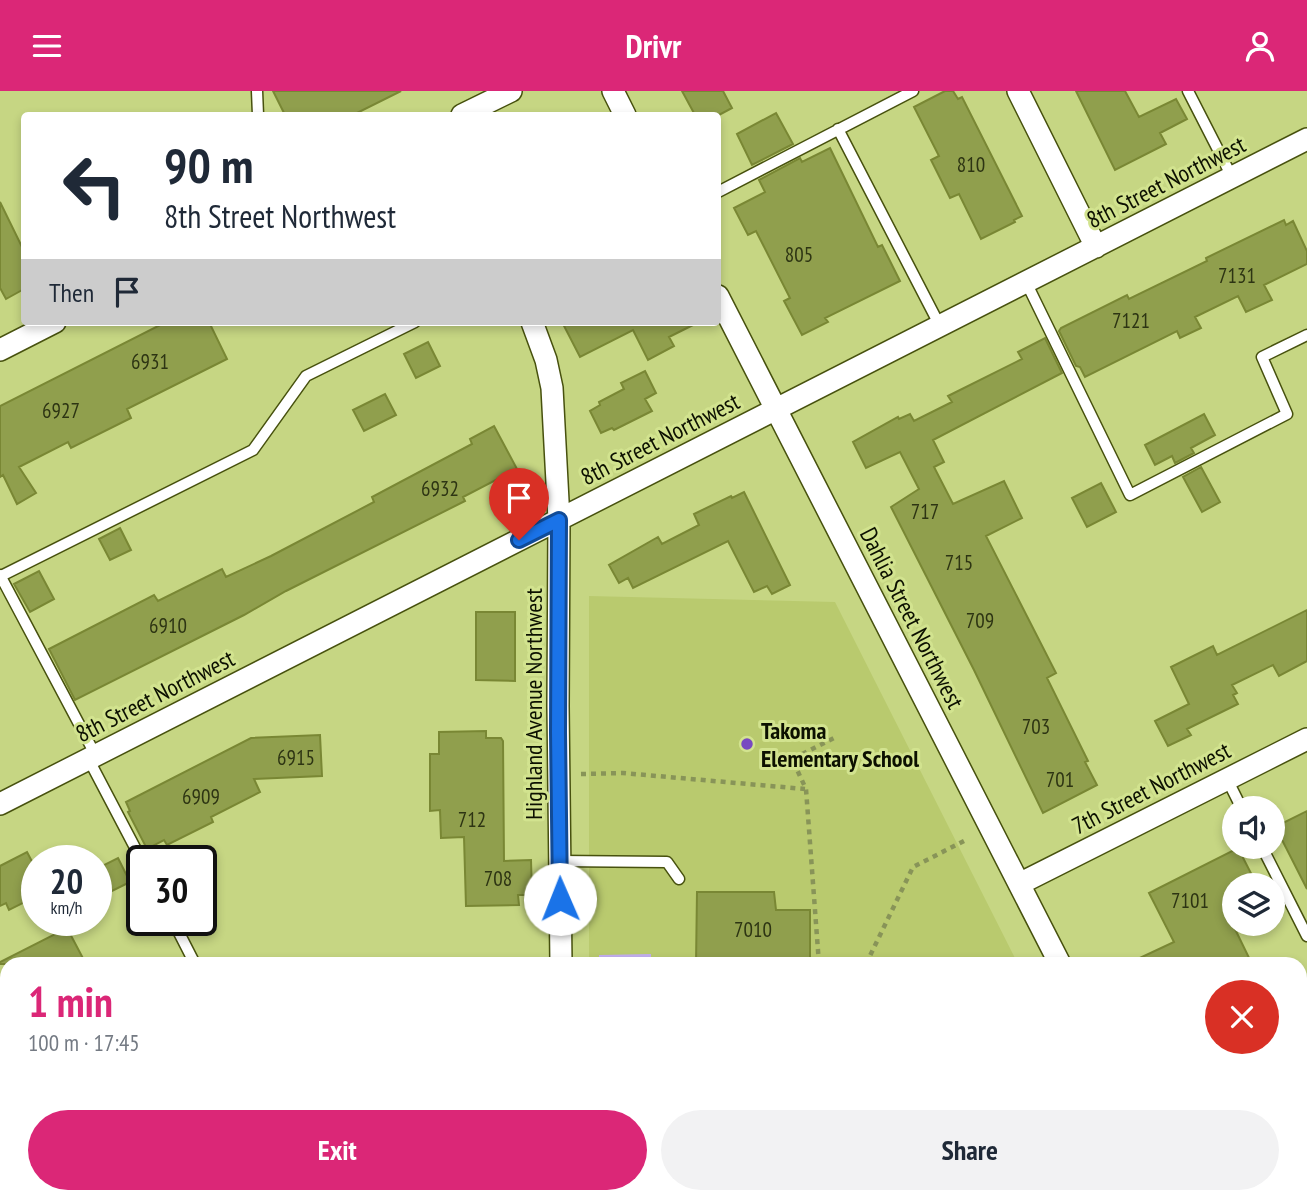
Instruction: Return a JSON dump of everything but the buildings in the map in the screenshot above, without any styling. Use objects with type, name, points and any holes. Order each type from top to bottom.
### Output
[{"type":"street","points":[[468,112],[511,91]]},
{"type":"street","points":[[613,91],[624,112]]},
{"type":"street","points":[[1018,91],[1096,247]]},
{"type":"street","name":"8th Street Northwest","points":[[0,804],[1307,139]]},
{"type":"street","name":"Dahlia Street Northwest","points":[[721,302],[1056,957]]},
{"type":"street","points":[[0,350],[47,326]]},
{"type":"street","name":"Highland Avenue Northwest","points":[[533,326],[552,388],[559,520],[561,957]]},
{"type":"street","name":"7th Street Northwest","points":[[1019,884],[1307,739]]},
{"type":"lane","points":[[257,91],[258,112]]},
{"type":"lane","points":[[721,190],[913,91]]},
{"type":"lane","points":[[1188,91],[1232,177]]},
{"type":"lane","points":[[838,129],[940,326]]},
{"type":"lane","points":[[1026,282],[1130,495],[1287,414],[1262,357],[1307,335]]},
{"type":"lane","points":[[134,845],[0,576],[253,450],[306,376],[407,326]]},
{"type":"lane","points":[[1227,779],[1236,796]]},
{"type":"lane","points":[[1268,859],[1307,936]]},
{"type":"lane","points":[[559,861],[667,862],[679,879]]},
{"type":"lane","points":[[181,936],[191,957]]},
{"type":"path","points":[[818,957],[806,789],[792,759],[836,737]]},
{"type":"path","points":[[581,774],[623,773],[806,789]]},
{"type":"path","points":[[869,957],[913,867],[966,840]]},
{"type":"shaded area","name":"Takoma Elementary School","points":[[589,596],[835,602],[1014,957],[589,957]]},
{"type":"shaded area","points":[[651,954],[651,957],[599,957]]},
{"type":"place","name":"Takoma Elementary School","points":[[747,744]]},
{"type":"route","points":[[519,540],[559,520],[560,899]]}]
